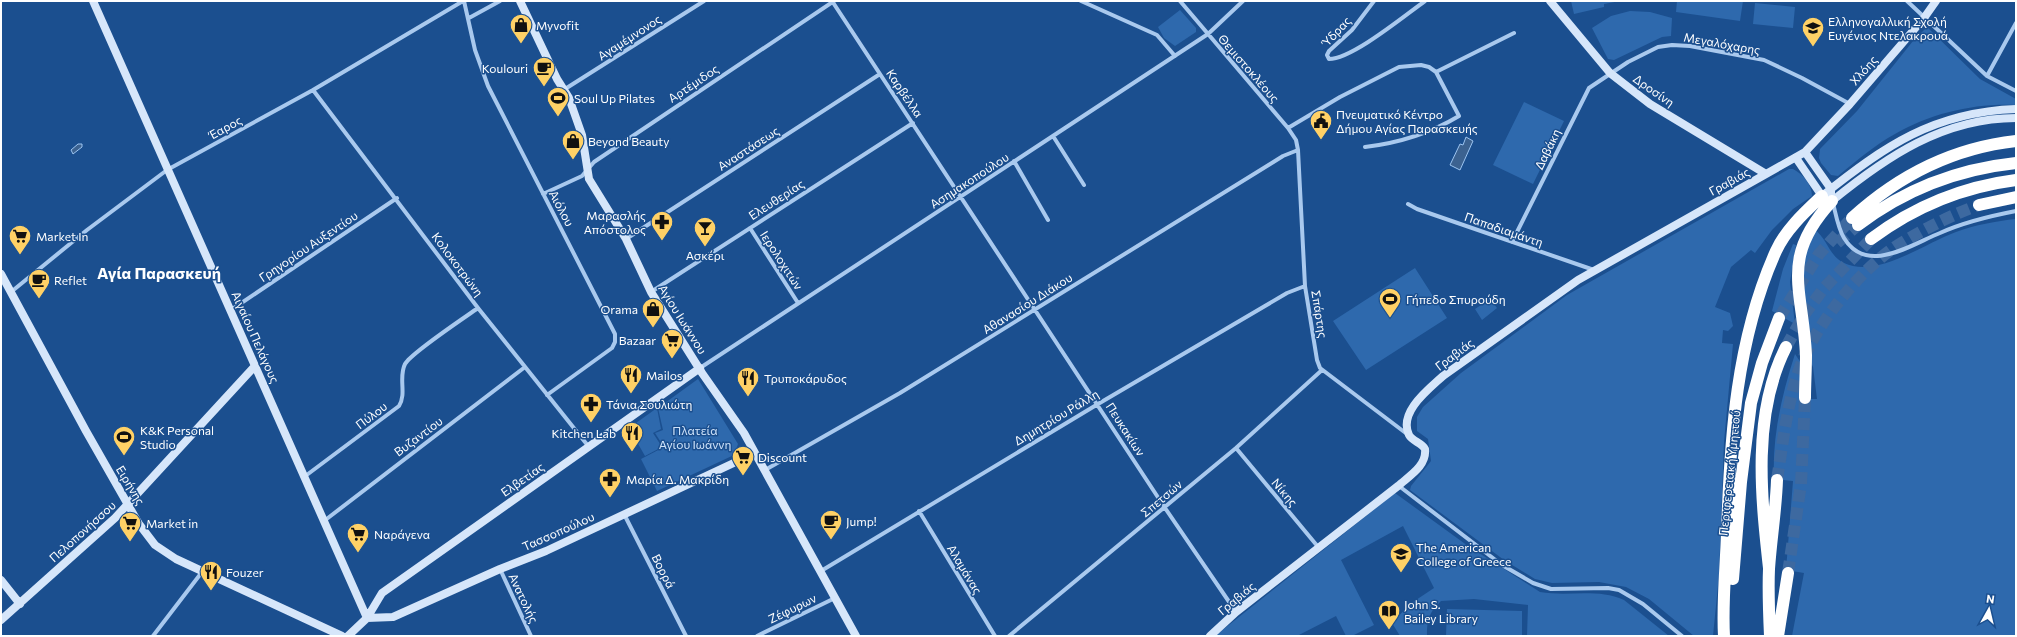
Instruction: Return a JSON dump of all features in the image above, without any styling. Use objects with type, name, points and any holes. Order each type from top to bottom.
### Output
[{"type":"highway","points":[[2016,141],[1971,150],[1928,165],[1888,188],[1855,221],[1926,186],[1962,173],[2016,163]]},
{"type":"highway","points":[[1870,240],[1889,226],[1929,203],[1973,187],[2016,180]]},
{"type":"highway","points":[[1805,398],[1806,355],[1797,286],[1798,267],[1801,250],[1807,234],[1828,195]]},
{"type":"highway","points":[[1726,636],[1730,460],[1735,410],[1746,346],[1760,293],[1776,251],[1794,224],[1828,195]]},
{"type":"highway","points":[[1979,205],[2016,197]]},
{"type":"highway","name":"Περιφερειακή Υμηττού","points":[[1726,636],[1741,482],[1751,403],[1762,363],[1779,318]]},
{"type":"highway","points":[[1769,568],[1763,510],[1764,432],[1771,386],[1777,366],[1786,347]]},
{"type":"highway","points":[[1770,636],[1768,607],[1769,568],[1776,511],[1777,480]]},
{"type":"highway","points":[[1778,636],[1788,573]]},
{"type":"street","name":"Αιγαίου Πελάγους","points":[[93,1],[367,618]]},
{"type":"street","name":"Έαρος","points":[[11,292],[87,230],[167,170],[313,90],[463,1]]},
{"type":"street","name":"Αιόλου","points":[[463,1],[469,18],[475,50],[481,71],[615,334],[615,342],[612,348],[547,395]]},
{"type":"street","points":[[469,18],[500,1]]},
{"type":"street","name":"Αγίου Ιωάννου","points":[[520,1],[557,79],[565,89],[582,135],[589,179],[626,239],[651,292],[744,434],[856,636]]},
{"type":"street","name":"Αγαμέμνονος","points":[[565,89],[704,1]]},
{"type":"street","name":"Καρβέλλα","points":[[833,1],[961,197]]},
{"type":"street","name":"Αρτέμιδος","points":[[543,194],[582,176],[594,162],[833,1]]},
{"type":"street","points":[[1081,1],[1157,35],[1175,56]]},
{"type":"street","name":"Θεμιστοκλέους","points":[[1180,1],[1288,128],[1296,140],[1298,150]]},
{"type":"street","name":"Ασημακοπούλου","points":[[700,368],[1208,34],[1243,1]]},
{"type":"street","name":"Ύδρας","points":[[1374,1],[1352,30],[1329,51],[1327,56],[1329,59],[1337,59],[1356,49],[1425,1]]},
{"type":"street","name":"Δροσίνη","points":[[1550,1],[1610,73],[1650,104],[1766,174]]},
{"type":"street","points":[[1907,1],[1987,76],[2016,91]]},
{"type":"street","name":"Χλόης","points":[[1805,152],[1850,104],[1924,18],[1936,1]]},
{"type":"street","points":[[1987,76],[2016,23]]},
{"type":"street","points":[[1436,72],[1514,33]]},
{"type":"street","name":"Μεγαλόχαρης","points":[[1610,73],[1658,48],[1672,45],[1690,46],[1764,60],[1802,78],[1850,104]]},
{"type":"street","points":[[1288,128],[1340,97],[1399,67],[1421,65],[1430,67],[1436,72],[1459,116],[1442,126],[1410,139],[1366,147]]},
{"type":"street","name":"Δαβάκη","points":[[1512,242],[1589,88],[1610,73]]},
{"type":"street","name":"Αναστάσεως","points":[[626,239],[880,74]]},
{"type":"street","name":"Κολοκοτρώνη","points":[[313,90],[397,198],[478,308],[589,447]]},
{"type":"street","points":[[1828,195],[1885,149],[1926,127],[1966,115],[1999,109],[2016,109]]},
{"type":"street","points":[[1828,195],[1907,147],[1930,137],[1970,124],[2016,118]]},
{"type":"street","name":"Ελευθερίας","points":[[651,292],[913,123]]},
{"type":"street","points":[[1053,136],[1084,185]]},
{"type":"street","name":"Σπάρτης","points":[[1298,150],[1305,286],[1317,360],[1322,370]]},
{"type":"street","name":"Αθανασίου Διάκου","points":[[765,470],[900,393],[1283,156],[1298,150]]},
{"type":"street","points":[[1805,152],[1828,195],[1838,224],[1847,242],[1860,253],[1874,257],[1894,253],[1972,221],[2016,211]]},
{"type":"street","name":"Γραβιάς","points":[[1210,636],[1236,612],[1398,486],[1419,467],[1425,456],[1424,446],[1409,436],[1407,427],[1410,413],[1424,394],[1443,376],[1549,299],[1594,270],[1805,152]]},
{"type":"street","points":[[1796,158],[1828,195]]},
{"type":"street","points":[[1014,162],[1048,220]]},
{"type":"street","name":"Πευκακίων","points":[[961,197],[1165,508],[1236,612]]},
{"type":"street","name":"Γρηγορίου Αυξεντίου","points":[[231,310],[397,198]]},
{"type":"street","name":"Παπαδιαμάντη","points":[[1408,204],[1416,209],[1594,270]]},
{"type":"street","name":"Ιερολοχιτών","points":[[750,228],[798,303]]},
{"type":"street","name":"Ειρήνης","points":[[1,274],[77,415],[139,524],[155,545],[176,559],[342,636]]},
{"type":"street","name":"Δημητρίου Ράλλη","points":[[820,572],[1098,404],[1287,293],[1305,286]]},
{"type":"street","name":"Πύλου","points":[[304,477],[399,406],[403,398],[403,371],[410,358],[478,308]]},
{"type":"street","name":"Πελοπονήσσου","points":[[1,620],[128,504],[255,366]]},
{"type":"street","name":"Βυζαντίου","points":[[324,521],[525,367]]},
{"type":"street","name":"Ελβετίας","points":[[348,636],[367,618],[382,593],[700,368]]},
{"type":"street","points":[[1322,370],[1409,436]]},
{"type":"street","name":"Σπετσών","points":[[1009,636],[1236,448],[1322,370]]},
{"type":"street","name":"Νίκης","points":[[1236,448],[1319,548]]},
{"type":"street","name":"Τασσοπούλου","points":[[367,618],[393,617],[500,569],[546,551],[755,453]]},
{"type":"street","points":[[1398,486],[1502,565],[1533,583],[1552,589],[1608,588],[1619,590],[1643,604],[1682,636]]},
{"type":"street","name":"Αλαμάνας","points":[[919,511],[994,636]]},
{"type":"street","name":"Βορρά","points":[[624,514],[686,636]]},
{"type":"street","name":"Ανατολής","points":[[500,569],[531,636]]},
{"type":"street","points":[[153,636],[203,571]]},
{"type":"street","points":[[1,580],[20,604]]},
{"type":"street","name":"Ζέφυρων","points":[[757,636],[835,598]]},
{"type":"green space","points":[[1571,1],[1620,1],[1604,4],[1604,7],[1574,14]]},
{"type":"green space","points":[[1677,1],[1743,1],[1740,21],[1676,12]]},
{"type":"green space","points":[[1755,3],[1795,7],[1793,28],[1753,24]]},
{"type":"green space","points":[[1180,10],[1196,28],[1196,32],[1175,46],[1164,38],[1158,27]]},
{"type":"green space","points":[[1630,11],[1650,12],[1672,18],[1671,36],[1662,37],[1614,60],[1608,59],[1592,28],[1611,16]]},
{"type":"green space","points":[[1927,27],[1980,79],[2016,99],[2016,105],[1969,108],[1923,120],[1880,143],[1838,176],[1831,175],[1821,163],[1819,158],[1820,149],[1857,111],[1913,41]]},
{"type":"green space","points":[[1524,102],[1564,121],[1533,184],[1493,165]]},
{"type":"green space","points":[[1789,169],[1793,169],[1800,174],[1809,184],[1812,196],[1793,209],[1772,230],[1755,253],[1751,250],[1731,267],[1715,307],[1730,313],[1733,326],[1728,331],[1723,330],[1722,343],[1733,344],[1724,442],[1719,575],[1713,636],[1694,636],[1649,599],[1626,587],[1599,582],[1552,583],[1535,579],[1504,560],[1410,490],[1411,486],[1431,461],[1428,439],[1417,431],[1417,417],[1423,407],[1461,373],[1567,295]]},
{"type":"green space","points":[[2016,219],[2016,636],[1792,636],[1804,573],[1786,570],[1793,481],[1774,479],[1774,463],[1776,431],[1779,415],[1795,354],[1801,363],[1804,399],[1817,399],[1813,367],[1799,336],[1793,290],[1814,229],[1822,237],[1831,252],[1839,260],[1857,267],[1886,263],[1901,258],[1956,232],[1986,224]]},
{"type":"green space","points":[[1793,244],[1796,245],[1790,282],[1795,324],[1772,311],[1783,269]]},
{"type":"green space","name":"Γήπεδο Σπυρούδη","points":[[1415,268],[1447,318],[1366,370],[1333,321]]},
{"type":"green space","points":[[1490,299],[1497,308],[1482,320],[1475,309]]},
{"type":"green space","name":"Πλατεία Αγίου Ιωάννη","points":[[698,379],[738,444],[734,455],[657,491],[641,459],[664,447],[655,433],[663,430],[658,408]]},
{"type":"green space","points":[[657,408],[661,429],[653,433],[662,447],[645,456],[629,428]]},
{"type":"green space","name":"The American College of Greece","points":[[1395,493],[1468,546],[1540,592],[1561,594],[1603,594],[1614,596],[1624,600],[1669,636],[1527,636],[1528,605],[1474,599],[1441,601],[1434,609],[1430,617],[1427,636],[1400,636],[1392,623],[1410,604],[1434,588],[1403,526],[1341,560],[1374,625],[1352,636],[1346,636],[1336,616],[1297,636],[1215,636]]},
{"type":"green space","points":[[1447,609],[1522,611],[1522,636],[1446,636]]},
{"type":"shaded area","points":[[1466,137],[1473,141],[1460,170],[1450,165],[1460,144],[1463,145]]},
{"type":"shaded area","points":[[78,144],[82,144],[82,147],[73,154],[71,150]]},
{"type":"tunnel","points":[[1777,480],[1786,423],[1792,394],[1800,367],[1816,334],[1839,301],[1867,271],[1895,247],[1936,224],[1979,205]]},
{"type":"tunnel","points":[[1779,318],[1819,254],[1852,218]]},
{"type":"tunnel","points":[[1837,243],[1858,225]]},
{"type":"tunnel","points":[[1786,347],[1804,315],[1824,288],[1871,239]]},
{"type":"tunnel","points":[[1788,573],[1801,484],[1805,398]]},
{"type":"place","name":"Myvofit","points":[[521,44]]},
{"type":"place","name":"Ελληνογαλλική Σχολή Ευγένιος Ντελακρουά","points":[[1813,48]]},
{"type":"place","name":"Koulouri","points":[[544,88]]},
{"type":"place","name":"Soul Up Pilates","points":[[558,118]]},
{"type":"place","name":"Πνευματικό Κέντρο Δήμου Αγίας Παρασκευής","points":[[1321,140]]},
{"type":"place","name":"Beyond Beauty","points":[[573,160]]},
{"type":"place","name":"Μαρασλής Απόστολος","points":[[662,242]]},
{"type":"place","name":"Ασκέρι","points":[[705,248]]},
{"type":"place","name":"Market In","points":[[20,256]]},
{"type":"place","name":"Reflet","points":[[39,300]]},
{"type":"place","name":"Γήπεδο Σπυρούδη","points":[[1390,318]]},
{"type":"place","name":"Orama","points":[[653,328]]},
{"type":"place","name":"Bazaar","points":[[672,360]]},
{"type":"place","name":"Mailos","points":[[631,394]]},
{"type":"place","name":"Τρυποκάρυδος","points":[[748,398]]},
{"type":"place","name":"Τάνια Σουλιώτη","points":[[591,424]]},
{"type":"place","name":"Kitchen Lab","points":[[632,452]]},
{"type":"place","name":"K&K Personal Studio","points":[[124,456]]},
{"type":"place","name":"Discount","points":[[743,476]]},
{"type":"place","name":"Μαρία Δ. Μακρίδη","points":[[610,498]]},
{"type":"place","name":"Jump!","points":[[831,540]]},
{"type":"place","name":"Market in","points":[[130,542]]},
{"type":"place","name":"Ναράγενα","points":[[358,554]]},
{"type":"place","name":"The American College of Greece","points":[[1401,574]]},
{"type":"place","name":"Fouzer","points":[[211,592]]},
{"type":"place","name":"John S. Bailey Library","points":[[1389,630]]},
{"type":"district","name":"Αγία Παρασκευή","points":[[159,272]]}]
